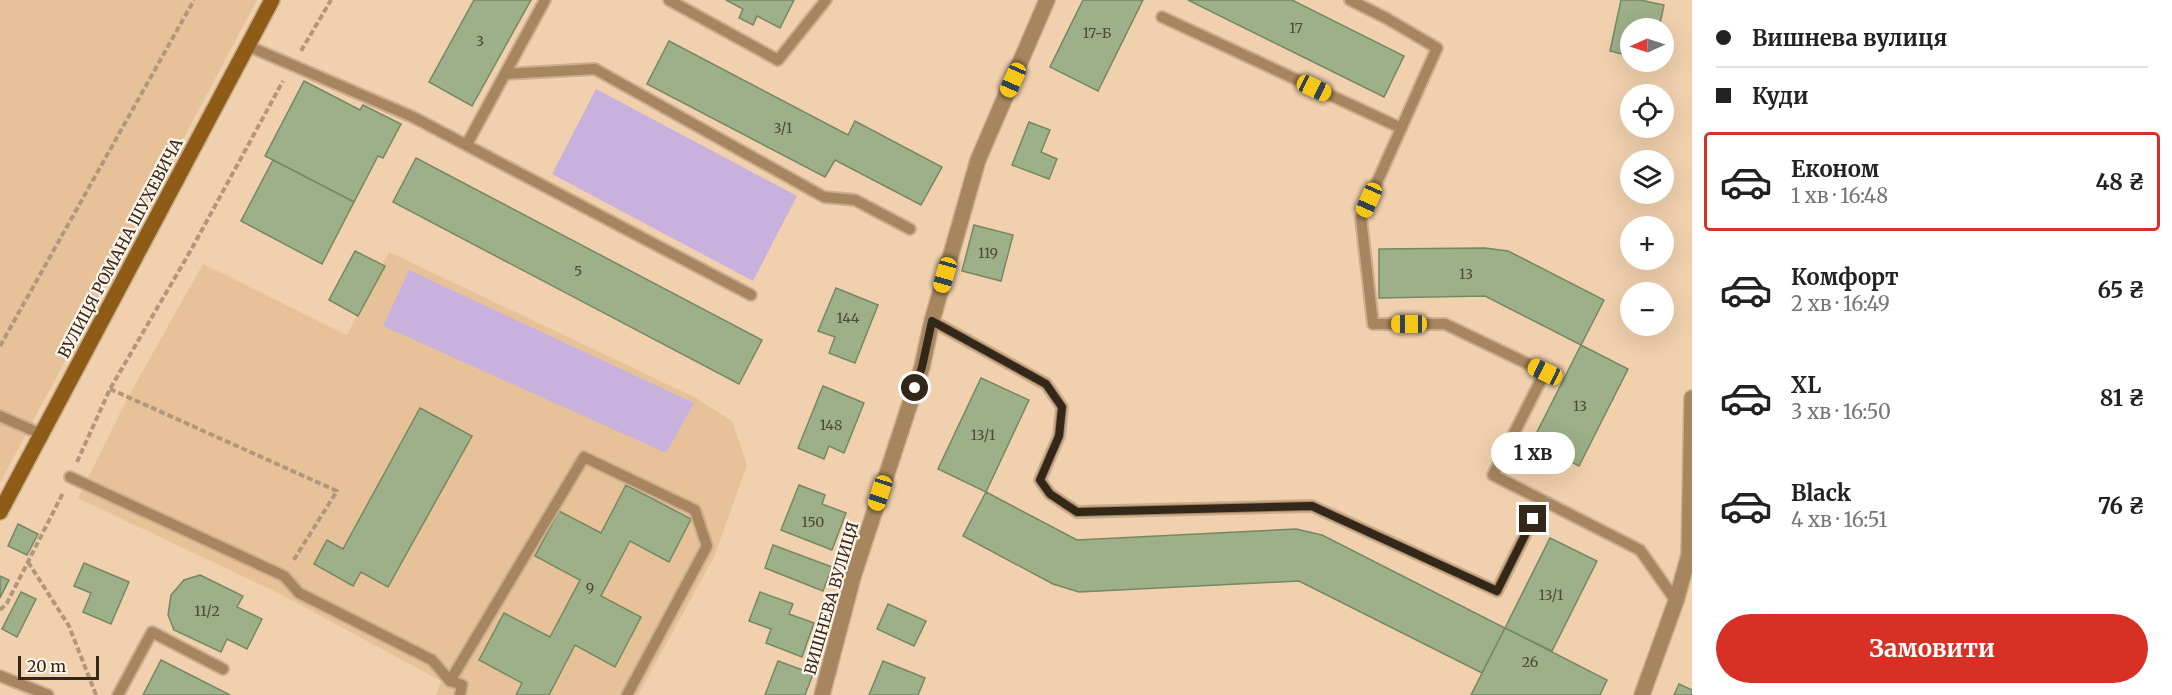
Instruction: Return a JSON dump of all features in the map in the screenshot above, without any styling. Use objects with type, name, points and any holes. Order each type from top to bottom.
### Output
[{"type":"main road","name":"ВУЛИЦЯ РОМАНА ШУХЕВИЧА","points":[[0,512],[272,0]]},
{"type":"street","name":"ВИШНЕВА ВУЛИЦЯ","points":[[822,695],[853,577],[922,367],[932,321],[978,160],[1047,0]]},
{"type":"street","points":[[1642,695],[1690,556],[1692,398]]},
{"type":"lane","points":[[467,144],[545,0]]},
{"type":"lane","points":[[669,0],[778,60],[826,0]]},
{"type":"lane","points":[[1350,0],[1437,48],[1361,218],[1372,324],[1445,324],[1545,372],[1493,475],[1640,550],[1676,601]]},
{"type":"lane","points":[[1162,17],[1401,128]]},
{"type":"lane","points":[[248,46],[413,117],[751,295]]},
{"type":"lane","points":[[505,74],[595,69],[824,197],[855,200],[910,229]]},
{"type":"lane","points":[[932,321],[1046,384],[1062,407],[1059,436],[1040,480],[1050,494],[1077,512],[1312,506],[1497,591],[1542,501]]},
{"type":"lane","points":[[0,416],[41,434]]},
{"type":"lane","points":[[450,681],[584,458],[695,510],[706,546],[627,695]]},
{"type":"lane","points":[[70,477],[284,576],[299,593],[432,660],[450,681],[462,685],[460,695]]},
{"type":"lane","points":[[118,695],[152,632],[223,669]]},
{"type":"lane","points":[[0,676],[48,695]]},
{"type":"path","points":[[0,346],[194,0]]},
{"type":"path","points":[[0,610],[7,603],[28,562],[110,389],[191,250],[292,65],[331,0]]},
{"type":"path","points":[[110,389],[337,491],[284,576]]},
{"type":"path","points":[[28,562],[69,626],[96,695]]},
{"type":"shaded area","points":[[0,0],[257,0],[0,483]]},
{"type":"shaded area","points":[[596,89],[797,196],[753,281],[552,174]]},
{"type":"shaded area","points":[[389,252],[694,397],[732,421],[747,465],[715,555],[638,695],[436,695],[441,681],[280,594],[78,498],[128,397],[203,264],[347,335]]},
{"type":"shaded area","points":[[409,270],[694,403],[666,453],[383,326]]},
{"type":"building","points":[[474,0],[531,0],[472,106],[429,82]]},
{"type":"building","points":[[726,0],[794,0],[780,28],[757,16],[753,25],[739,18],[743,9]]},
{"type":"building","points":[[1083,0],[1143,0],[1098,91],[1050,67]]},
{"type":"building","points":[[1188,0],[1292,0],[1404,56],[1384,97]]},
{"type":"building","points":[[1621,0],[1640,0],[1664,5],[1661,18],[1620,18],[1620,54],[1610,51]]},
{"type":"building","points":[[669,41],[848,135],[855,121],[942,167],[921,205],[835,160],[825,177],[647,84]]},
{"type":"building","points":[[304,81],[360,110],[363,105],[401,124],[383,158],[378,156],[354,202],[265,156]]},
{"type":"building","points":[[1029,122],[1050,130],[1041,152],[1057,159],[1049,179],[1012,165]]},
{"type":"building","points":[[416,158],[762,340],[739,384],[393,202]]},
{"type":"building","points":[[273,160],[354,202],[322,264],[241,221]]},
{"type":"building","points":[[974,225],[1013,235],[1001,281],[962,271]]},
{"type":"building","points":[[1485,248],[1508,251],[1604,300],[1581,345],[1485,296],[1379,298],[1379,249]]},
{"type":"building","points":[[355,251],[385,266],[358,316],[329,300]]},
{"type":"building","points":[[836,288],[878,305],[855,363],[829,353],[835,337],[818,331]]},
{"type":"building","points":[[1581,345],[1628,369],[1579,466],[1532,442]]},
{"type":"building","points":[[981,378],[1029,400],[986,492],[938,469]]},
{"type":"building","points":[[823,386],[864,403],[844,453],[829,446],[824,459],[798,448]]},
{"type":"building","points":[[420,408],[472,436],[388,587],[361,572],[353,586],[314,564],[327,540],[343,549]]},
{"type":"building","points":[[626,485],[691,519],[669,562],[630,541],[601,596],[641,617],[615,667],[575,645],[549,695],[516,695],[522,683],[479,660],[504,613],[550,637],[580,580],[535,556],[559,511],[601,533]]},
{"type":"building","points":[[799,485],[825,495],[822,504],[846,513],[832,550],[781,530]]},
{"type":"building","points":[[986,492],[1077,540],[1296,529],[1322,535],[1505,628],[1482,673],[1299,581],[1079,592],[1053,584],[963,536]]},
{"type":"building","points":[[18,524],[38,534],[27,555],[8,546]]},
{"type":"building","points":[[1550,538],[1597,561],[1552,651],[1505,628]]},
{"type":"building","points":[[773,545],[832,567],[823,591],[765,568]]},
{"type":"building","points":[[84,563],[129,582],[111,624],[83,612],[91,593],[74,586]]},
{"type":"building","points":[[200,575],[243,596],[237,607],[262,619],[247,649],[227,639],[221,652],[174,630],[168,615],[171,595],[184,580]]},
{"type":"building","points":[[0,576],[9,580],[0,598]]},
{"type":"building","points":[[21,592],[36,599],[17,637],[2,629]]},
{"type":"building","points":[[760,592],[793,604],[789,614],[814,623],[802,657],[766,643],[771,629],[749,621]]},
{"type":"building","points":[[888,604],[926,621],[914,646],[877,629]]},
{"type":"building","points":[[1505,628],[1607,680],[1600,695],[1471,695]]},
{"type":"building","points":[[161,660],[230,695],[143,695]]},
{"type":"building","points":[[778,661],[813,674],[805,695],[765,695]]},
{"type":"building","points":[[883,661],[925,678],[918,695],[869,695]]},
{"type":"building","points":[[1679,684],[1692,690],[1692,695],[1674,695]]},
{"type":"route","points":[[915,388],[932,321],[1046,384],[1062,407],[1059,436],[1040,480],[1050,494],[1077,512],[1312,506],[1497,591],[1533,519]]}]
